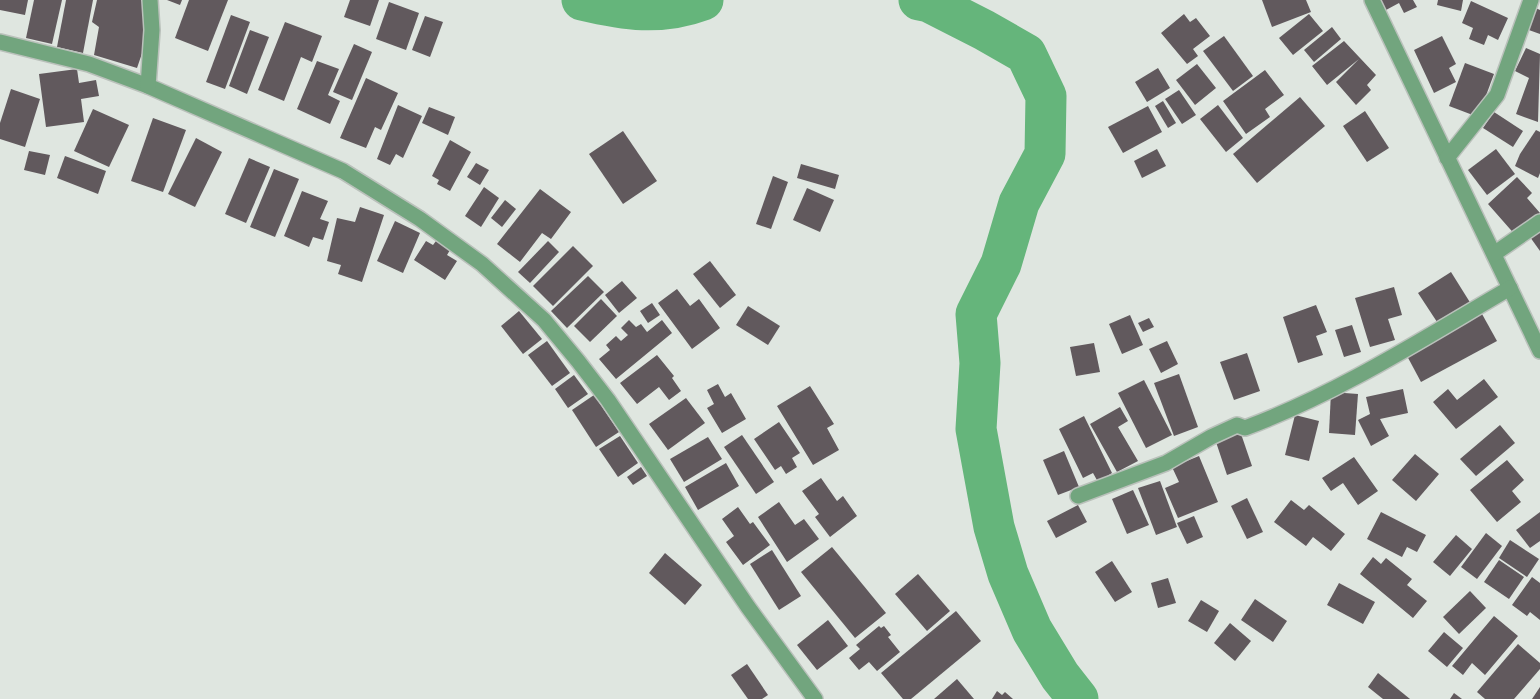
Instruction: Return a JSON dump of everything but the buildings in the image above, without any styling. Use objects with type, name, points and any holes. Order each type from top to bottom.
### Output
[{"type":"street","points":[[148,86],[152,30],[150,0]]},
{"type":"street","points":[[1372,0],[1540,351]]},
{"type":"street","points":[[1447,158],[1497,95],[1530,0]]},
{"type":"street","points":[[0,42],[89,64],[148,86],[343,171],[420,219],[514,291],[544,320],[608,400],[748,607],[815,699]]},
{"type":"street","points":[[1494,254],[1540,222]]},
{"type":"street","points":[[1078,496],[1166,463],[1210,437],[1237,425],[1245,428],[1271,418],[1358,377],[1510,288]]},
{"type":"waterway","points":[[582,0],[642,10],[672,8],[703,0]]},
{"type":"waterway","points":[[919,0],[929,2],[1026,54],[1046,96],[1045,154],[1019,203],[1001,264],[976,314],[980,363],[976,429],[994,527],[1008,574],[1032,630],[1060,676],[1078,699]]}]
